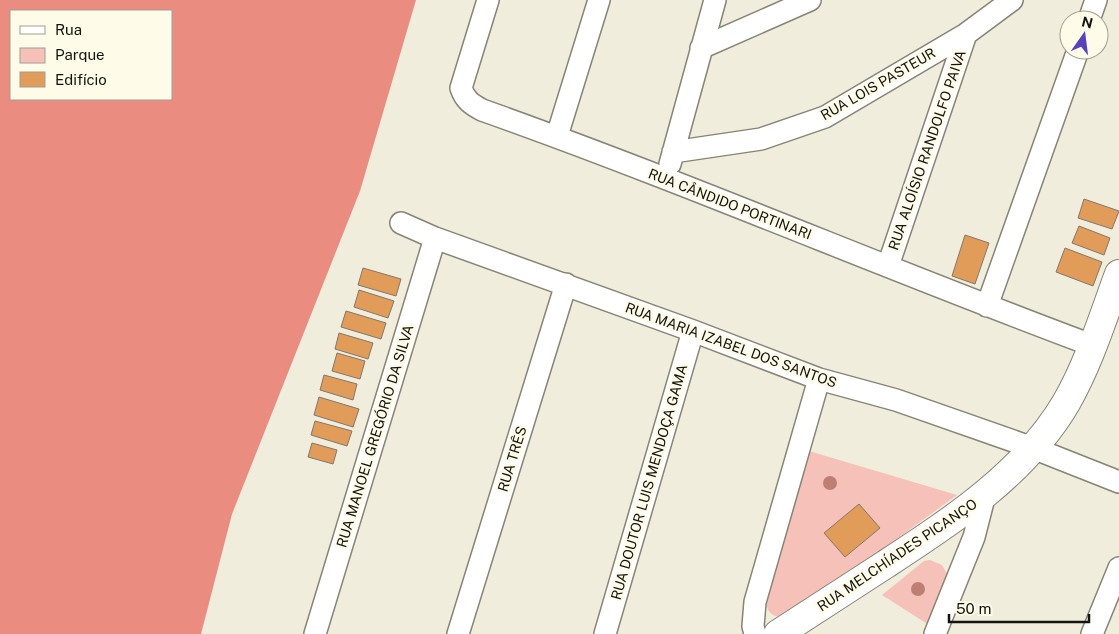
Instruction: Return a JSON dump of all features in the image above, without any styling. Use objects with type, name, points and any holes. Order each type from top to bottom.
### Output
[{"type":"street","name":"RUA CÂNDIDO PORTINARI","points":[[488,0],[461,88],[464,98],[470,104],[557,136],[987,306],[1104,333]]},
{"type":"street","points":[[557,136],[599,0]]},
{"type":"street","points":[[666,180],[715,0]]},
{"type":"street","points":[[701,48],[810,0]]},
{"type":"street","name":"RUA LOIS PASTEUR","points":[[673,152],[761,139],[825,117],[966,34],[1012,0]]},
{"type":"street","name":"RUA ALOÍSIO RANDOLFO PAIVA","points":[[888,266],[966,34]]},
{"type":"street","points":[[987,306],[1074,60]]},
{"type":"street","name":"RUA MARIA IZABEL DOS SANTOS","points":[[401,223],[435,238],[566,284],[819,379],[896,400],[1034,448],[1119,482]]},
{"type":"street","name":"RUA MANOEL GREGÓRIO DA SILVA","points":[[315,634],[435,238]]},
{"type":"street","name":"RUA MELCHÍADES PICANÇO","points":[[778,634],[948,524],[986,494],[1034,448],[1066,404],[1104,333],[1119,274]]},
{"type":"street","name":"RUA TRÊS","points":[[458,634],[566,284]]},
{"type":"street","name":"RUA DOUTOR LUIS MENDOÇA GAMA","points":[[605,634],[693,331]]},
{"type":"street","points":[[755,634],[755,602],[819,379]]},
{"type":"street","points":[[935,634],[974,537],[986,494]]},
{"type":"street","points":[[1092,634],[1119,568]]},
{"type":"green space","points":[[809,451],[957,495],[788,618],[783,618],[771,614],[766,602]]},
{"type":"green space","points":[[930,560],[942,565],[948,576],[929,625],[882,595],[924,561]]},
{"type":"shaded area","points":[[0,0],[416,0],[360,191],[232,514],[201,634],[0,634]]},
{"type":"building","points":[[1084,199],[1119,211],[1112,229],[1078,218]]},
{"type":"building","points":[[1079,226],[1110,238],[1104,255],[1072,243]]},
{"type":"building","points":[[965,235],[989,243],[975,284],[952,276]]},
{"type":"building","points":[[1065,248],[1102,262],[1093,286],[1056,272]]},
{"type":"building","points":[[363,268],[401,279],[396,296],[358,285]]},
{"type":"building","points":[[359,290],[394,301],[388,318],[354,307]]},
{"type":"building","points":[[346,311],[386,323],[381,339],[341,327]]},
{"type":"building","points":[[339,333],[373,343],[368,359],[335,349]]},
{"type":"building","points":[[337,353],[365,361],[360,379],[332,371]]},
{"type":"building","points":[[324,375],[357,384],[353,400],[320,390]]},
{"type":"building","points":[[319,397],[359,409],[353,427],[314,415]]},
{"type":"building","points":[[315,421],[352,431],[347,446],[311,435]]},
{"type":"building","points":[[312,443],[337,450],[333,464],[308,457]]},
{"type":"building","points":[[859,504],[880,528],[845,557],[824,533]]}]
